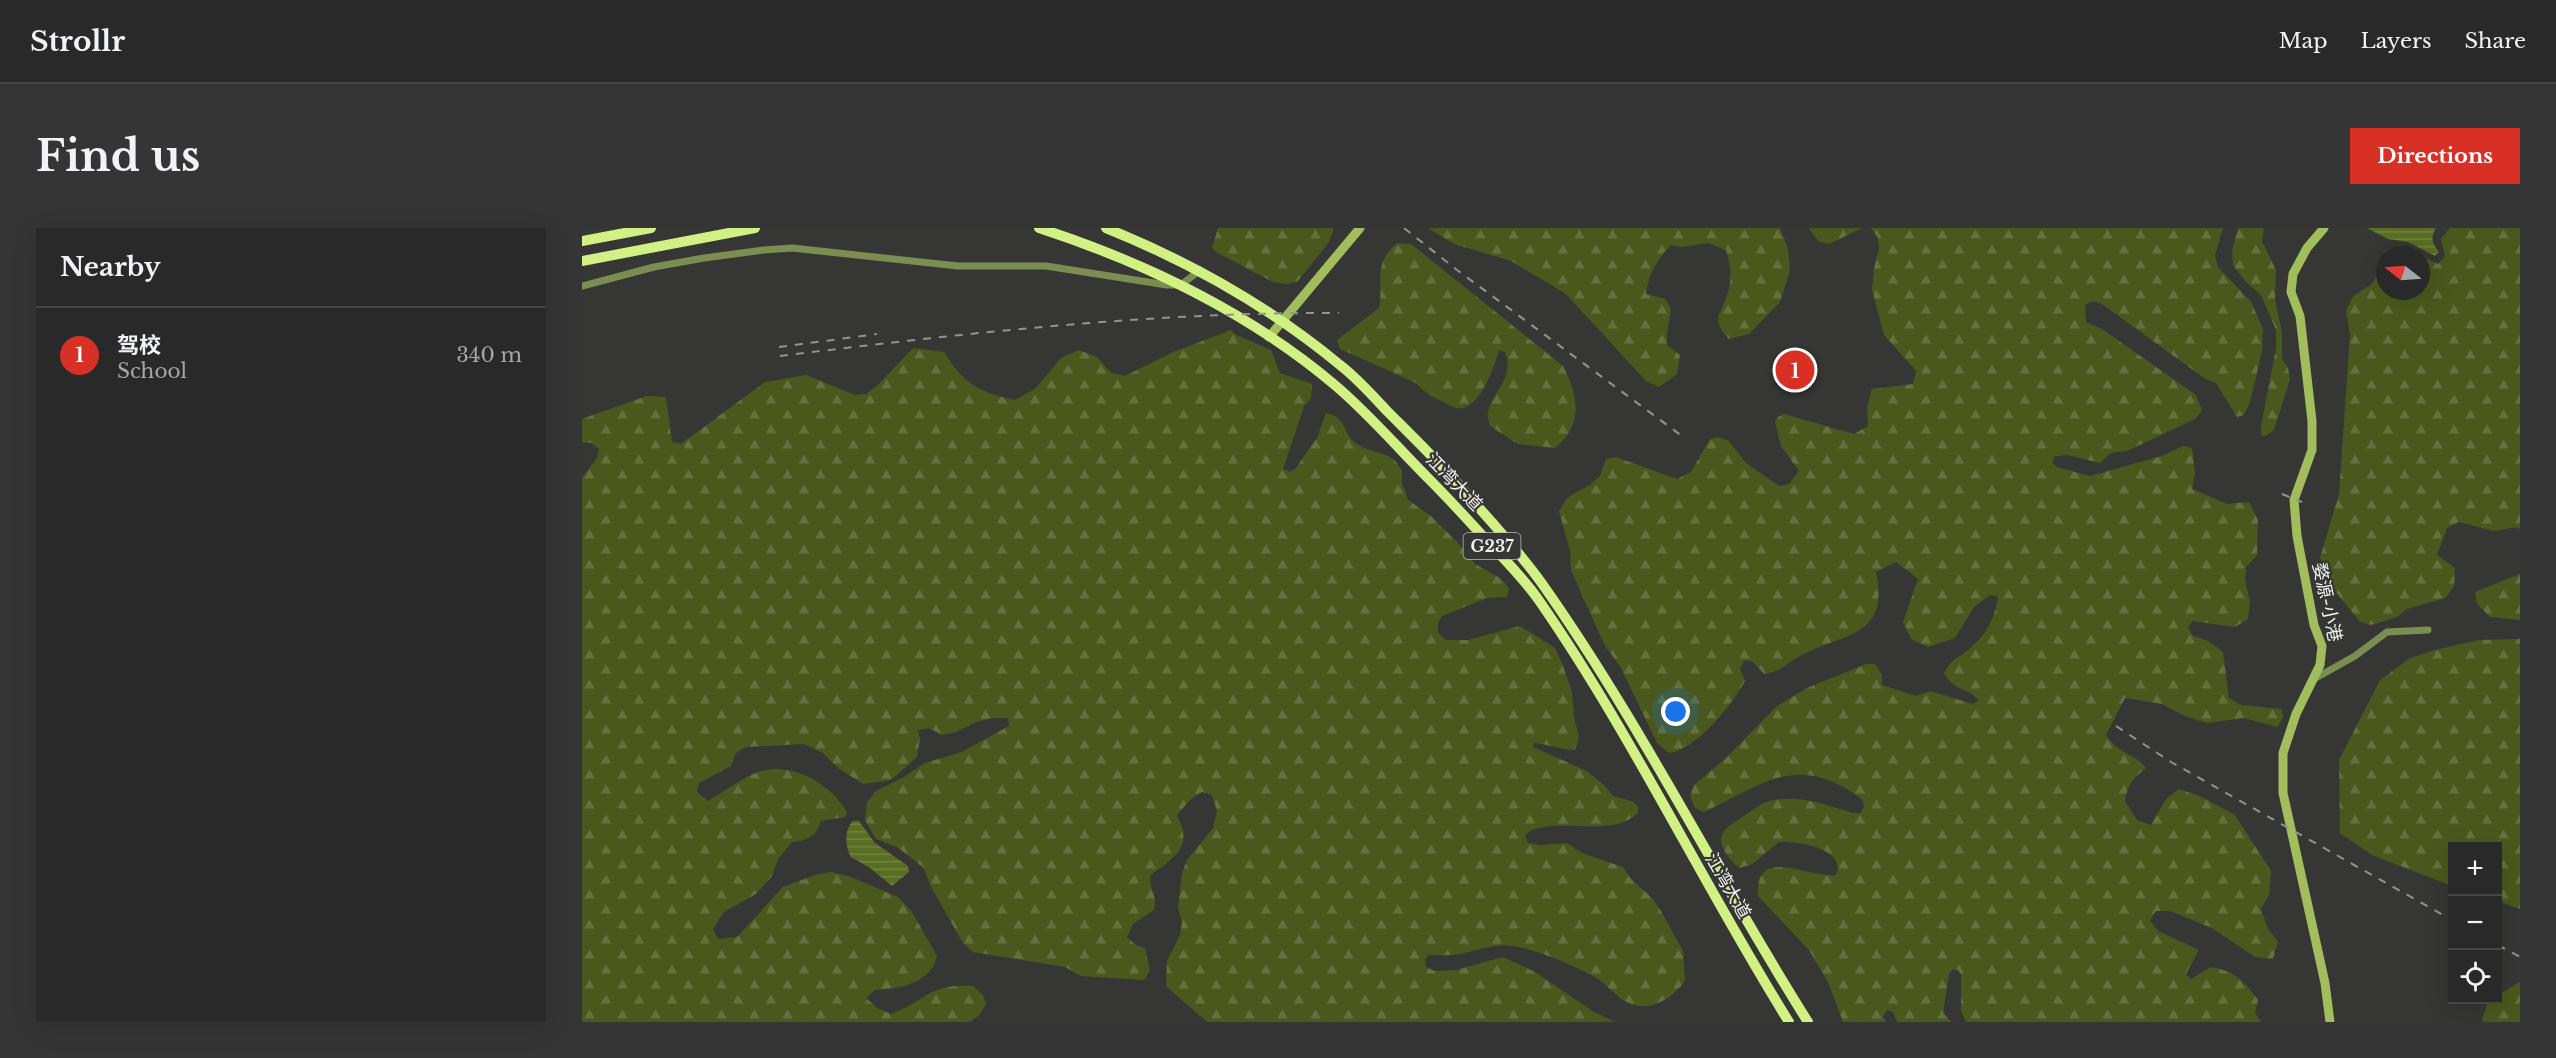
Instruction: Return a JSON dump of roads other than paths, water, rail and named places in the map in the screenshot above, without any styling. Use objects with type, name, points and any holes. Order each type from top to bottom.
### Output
[{"type":"highway","points":[[582,241],[651,228]]},
{"type":"highway","points":[[582,261],[755,228]]},
{"type":"highway","name":"江湾大道","points":[[1039,228],[1094,246],[1181,285],[1269,337],[1336,387],[1441,491],[1537,598],[1609,710],[1756,969],[1789,1022]]},
{"type":"highway","name":"江湾大道","points":[[1106,228],[1200,270],[1341,365],[1446,470],[1526,562],[1614,695],[1761,948],[1808,1022]]},
{"type":"main road","points":[[1269,337],[1360,228]]},
{"type":"main road","name":"婺源-小港","points":[[2324,228],[2307,248],[2293,274],[2291,292],[2300,316],[2312,421],[2312,450],[2294,501],[2297,536],[2314,625],[2322,646],[2320,664],[2288,733],[2281,768],[2283,793],[2325,983],[2330,1022]]},
{"type":"street","points":[[582,286],[654,267],[704,258],[792,248],[958,266],[1046,266],[1090,272],[1124,280],[1181,285],[1200,270]]},
{"type":"street","points":[[2312,680],[2355,656],[2387,632],[2428,630]]},
{"type":"railway","points":[[1404,228],[1457,270],[1682,436]]},
{"type":"railway","points":[[780,356],[920,339],[1129,320],[1339,313]]},
{"type":"railway","points":[[779,347],[877,334]]},
{"type":"railway","points":[[2282,494],[2302,502]]},
{"type":"railway","points":[[2116,726],[2171,762],[2448,918]]},
{"type":"railway","points":[[2502,947],[2520,957]]},
{"type":"place","name":"驾校","points":[[1795,370]]}]
